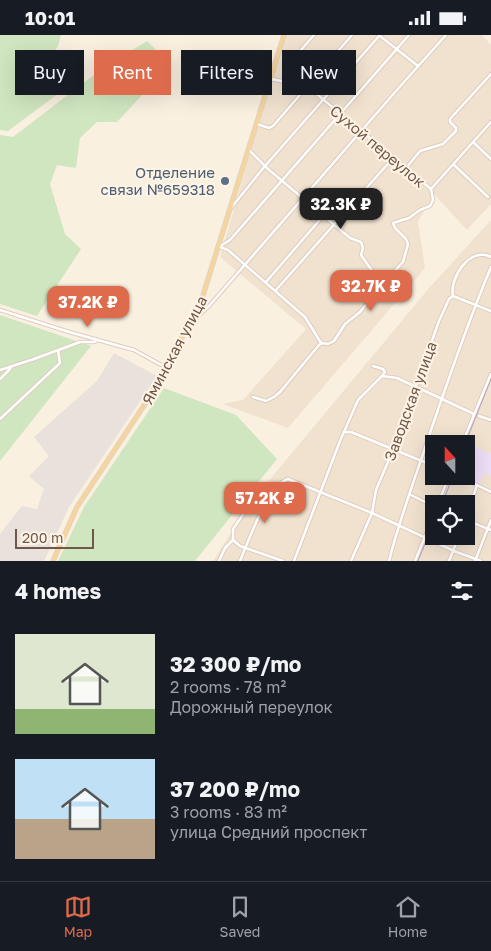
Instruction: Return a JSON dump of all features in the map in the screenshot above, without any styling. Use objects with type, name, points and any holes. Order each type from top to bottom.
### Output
[{"type":"main road","name":"Яминская улица","points":[[272,76],[284,35]]},
{"type":"main road","name":"Яминская улица","points":[[53,561],[77,507],[145,404],[192,322],[206,290],[266,95]]},
{"type":"street","points":[[301,50],[314,35]]},
{"type":"street","points":[[339,50],[352,35]]},
{"type":"street","points":[[231,209],[265,166],[379,35],[418,66]]},
{"type":"street","points":[[219,247],[230,240],[408,35]]},
{"type":"street","points":[[192,322],[209,306],[446,35]]},
{"type":"street","points":[[406,169],[420,151],[443,144],[456,130],[450,119],[491,74]]},
{"type":"street","points":[[257,124],[269,128],[272,127],[299,95]]},
{"type":"street","name":"Сухой переулок","points":[[317,95],[431,189]]},
{"type":"street","points":[[321,343],[328,344],[334,341],[345,324],[360,312],[404,262],[408,247],[406,239],[395,228],[393,223],[410,218],[420,209],[430,206],[434,200],[431,189],[491,121]]},
{"type":"street","points":[[473,143],[491,159]]},
{"type":"street","points":[[249,150],[334,225],[350,238],[362,244],[361,255],[382,285]]},
{"type":"street","points":[[276,290],[393,158]]},
{"type":"street","points":[[454,164],[488,197]]},
{"type":"street","points":[[266,282],[324,215]]},
{"type":"street","points":[[219,247],[228,250],[276,290],[309,321],[321,343]]},
{"type":"street","name":"Заводская улица","points":[[352,561],[372,513],[376,490],[393,450],[441,315],[449,299],[453,296],[452,284],[471,258],[481,255],[491,257]]},
{"type":"street","points":[[389,561],[398,525],[442,398],[475,304],[491,267]]},
{"type":"street","points":[[453,296],[491,311]]},
{"type":"street","points":[[0,310],[134,350],[167,368]]},
{"type":"street","points":[[0,370],[80,342],[99,340]]},
{"type":"street","points":[[253,397],[266,401],[276,396],[321,343]]},
{"type":"street","points":[[0,419],[60,363],[58,350]]},
{"type":"street","points":[[294,561],[358,400],[385,372],[383,369],[372,366]]},
{"type":"street","points":[[0,379],[11,367]]},
{"type":"street","points":[[465,435],[491,374]]},
{"type":"street","points":[[382,376],[397,378],[474,413]]},
{"type":"street","points":[[479,416],[491,420]]},
{"type":"street","points":[[344,433],[351,432],[425,462]]},
{"type":"street","points":[[240,561],[265,505],[282,482],[289,479],[425,537],[415,561]]},
{"type":"street","points":[[474,495],[477,485],[491,492]]},
{"type":"street","points":[[409,494],[425,502]]},
{"type":"street","points":[[219,561],[225,548],[233,540],[233,529],[244,513]]},
{"type":"street","points":[[475,560],[491,520]]},
{"type":"street","points":[[475,523],[489,529]]},
{"type":"street","points":[[233,540],[240,546],[283,561]]},
{"type":"street","points":[[442,545],[481,561]]},
{"type":"street","points":[[449,561],[456,545]]},
{"type":"shaded area","points":[[284,35],[482,35],[491,45],[491,204],[467,230],[434,194],[418,222],[425,268],[288,428],[223,404],[243,400],[306,329],[220,257],[267,95],[272,95],[272,77]]},
{"type":"shaded area","points":[[491,220],[491,561],[213,561],[251,502],[430,287]]},
{"type":"shaded area","points":[[114,353],[157,376],[69,507],[44,561],[0,561],[0,534],[22,506],[37,509],[44,489],[29,476],[49,456],[34,437],[97,381]]},
{"type":"shaded area","points":[[475,447],[491,454],[491,476],[484,473],[480,484],[475,482]]},
{"type":"green space","points":[[0,35],[61,35],[55,50],[15,50],[15,95],[56,95],[8,131],[0,130]]},
{"type":"green space","points":[[147,41],[156,50],[132,50]]},
{"type":"green space","points":[[94,75],[94,95],[142,95],[117,122],[97,122],[80,138],[76,168],[57,165],[50,184],[65,234],[81,249],[37,316],[0,304],[0,135],[13,137],[68,95],[84,95],[84,83]]},
{"type":"green space","points":[[0,315],[91,346],[0,461]]},
{"type":"green space","points":[[164,388],[236,415],[277,459],[195,561],[58,561],[84,507]]},
{"type":"tram line","points":[[469,435],[491,379]]},
{"type":"tram line","points":[[446,495],[449,485]]},
{"type":"tram line","points":[[418,561],[425,544]]},
{"type":"place","name":"Отделение связи №659318","points":[[225,181]]}]
